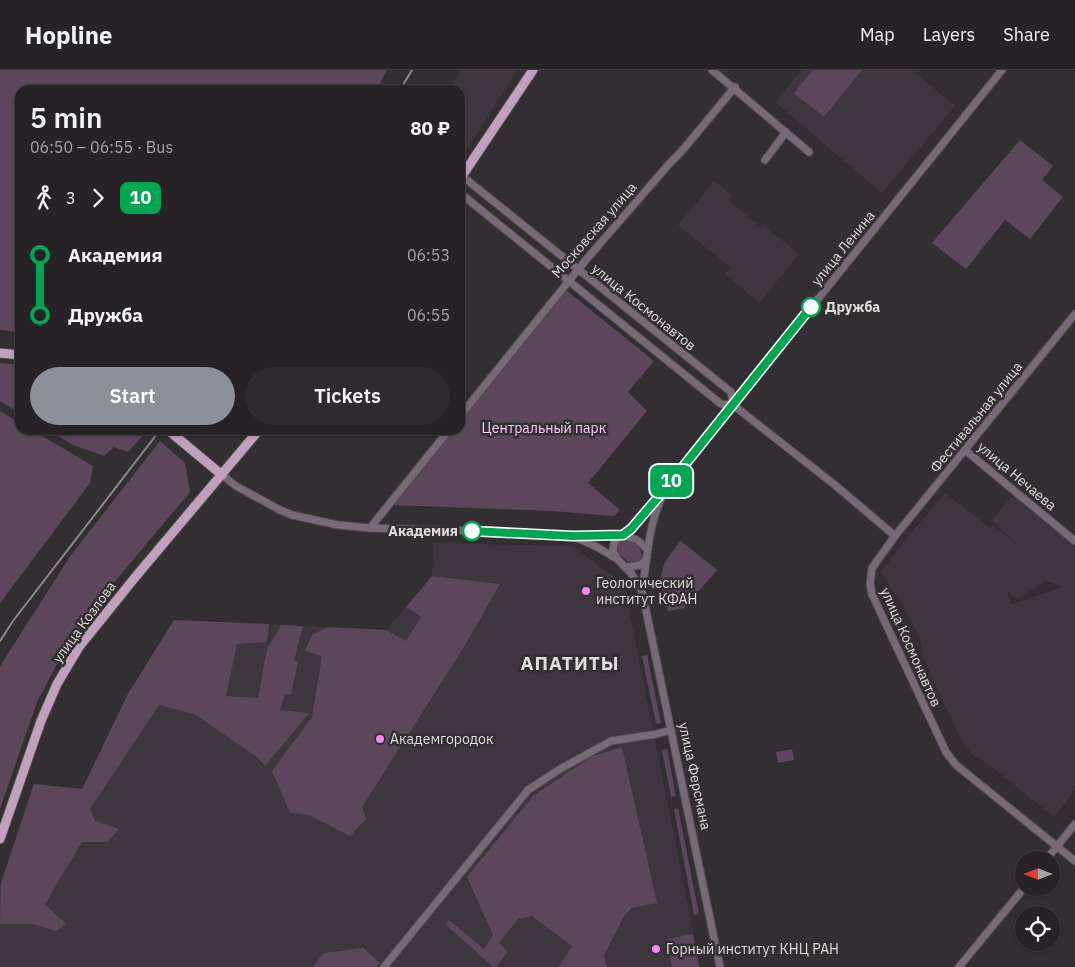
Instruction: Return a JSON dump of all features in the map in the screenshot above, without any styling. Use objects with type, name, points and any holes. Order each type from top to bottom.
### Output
[{"type":"main road","points":[[465,171],[533,70]]},
{"type":"main road","points":[[0,353],[15,354]]},
{"type":"main road","points":[[174,435],[222,475],[255,435]]},
{"type":"main road","name":"улица Козлова","points":[[0,839],[41,721],[57,684],[75,654],[137,574],[222,475]]},
{"type":"street","points":[[712,70],[809,152]]},
{"type":"street","name":"улица Ленина","points":[[621,536],[631,529],[666,488],[1002,70]]},
{"type":"street","name":"Московская улица","points":[[465,410],[569,280],[681,152],[734,88]]},
{"type":"street","points":[[765,160],[786,132]]},
{"type":"street","name":"улица Космонавтов","points":[[465,180],[731,392],[733,405]]},
{"type":"street","name":"улица Космонавтов","points":[[465,197],[722,404],[733,405],[835,485],[896,536],[872,568],[870,584],[880,612],[946,752],[956,766],[1075,861]]},
{"type":"street","name":"Фестивальная улица","points":[[896,536],[1075,314]]},
{"type":"street","points":[[370,528],[445,435]]},
{"type":"street","name":"улица Нечаева","points":[[966,450],[1075,541]]},
{"type":"street","points":[[222,475],[256,498],[292,515],[338,525],[370,528],[512,532],[573,536],[621,536],[637,540],[647,554],[642,565],[626,566],[597,547],[573,536]]},
{"type":"street","name":"улица Ленина","points":[[647,554],[656,509],[666,488]]},
{"type":"street","points":[[618,560],[613,550],[614,542],[621,536]]},
{"type":"street","name":"улица Ферсмана","points":[[647,554],[642,591],[720,967]]},
{"type":"street","name":"улица Ферсмана","points":[[626,566],[642,591]]},
{"type":"street","points":[[384,967],[528,790],[560,769],[610,741],[647,736],[671,730]]},
{"type":"street","points":[[1054,851],[1075,824]]},
{"type":"street","points":[[959,967],[1017,896]]},
{"type":"shaded area","points":[[461,70],[518,70],[465,151],[465,85],[452,85]]},
{"type":"shaded area","points":[[802,70],[912,70],[955,106],[882,193],[775,102]]},
{"type":"shaded area","points":[[714,181],[733,196],[729,201],[762,228],[764,226],[799,254],[760,303],[725,275],[730,267],[678,225]]},
{"type":"shaded area","points":[[945,493],[990,528],[993,525],[1019,546],[992,521],[1013,494],[1075,547],[1075,790],[1054,817],[988,764],[973,756],[961,740],[924,659],[919,636],[899,599],[881,572]],"holes":[[[1045,581],[1063,587],[1010,605],[1007,589],[1009,593],[1018,599]]]},
{"type":"shaded area","name":"Академгородок","points":[[433,543],[573,546],[624,585],[700,967],[0,967],[0,887],[34,784],[82,789],[128,694],[174,620],[386,630],[432,576]]},
{"type":"green space","points":[[0,70],[387,70],[379,85],[15,85],[15,332],[0,330]]},
{"type":"green space","points":[[813,70],[862,70],[824,117],[794,93]]},
{"type":"green space","points":[[1020,140],[1053,166],[1042,180],[1063,197],[1030,239],[1005,220],[966,269],[932,243]]},
{"type":"green space","name":"Центральный парк","points":[[566,290],[654,361],[628,392],[647,411],[588,483],[620,510],[614,516],[552,511],[394,505],[450,435],[465,435],[465,416]]},
{"type":"green space","points":[[0,363],[15,364],[15,410],[0,401]]},
{"type":"green space","points":[[0,411],[15,420],[15,435],[40,435],[93,466],[90,483],[0,603]]},
{"type":"green space","points":[[56,435],[143,435],[128,452],[114,447],[104,456],[73,445]]},
{"type":"green space","points":[[160,441],[185,463],[190,492],[117,579],[64,651],[37,702],[0,809],[0,666],[71,555]]},
{"type":"green space","points":[[624,539],[633,542],[638,547],[642,557],[639,561],[628,562],[619,554],[617,544]]},
{"type":"green space","points":[[681,541],[717,570],[684,608],[668,611],[663,589],[662,573],[667,559]]},
{"type":"green space","points":[[432,576],[500,584],[464,647],[362,807],[366,819],[350,836],[309,815],[290,813],[272,771],[312,717],[322,656],[305,651],[312,635],[328,627],[386,630],[406,641],[421,617],[406,607]]},
{"type":"green space","points":[[174,620],[269,624],[267,642],[237,644],[226,696],[258,698],[267,649],[281,625],[303,626],[294,661],[298,662],[291,695],[285,694],[280,710],[309,713],[265,766],[257,757],[194,714],[159,705],[90,809],[95,821],[119,829],[108,842],[82,842],[45,904],[66,924],[56,931],[33,924],[0,924],[1,883],[34,784],[82,789],[128,694]]},
{"type":"green space","points":[[647,655],[661,723],[656,724],[642,656]]},
{"type":"green space","points":[[622,747],[657,903],[631,908],[623,918],[604,955],[607,967],[559,967],[572,946],[532,916],[518,919],[499,943],[508,952],[496,967],[493,967],[445,924],[449,920],[484,949],[493,935],[467,877],[534,795],[591,757]]},
{"type":"green space","points":[[667,749],[676,796],[671,797],[662,750]]},
{"type":"green space","points":[[792,749],[794,760],[778,763],[776,752]]},
{"type":"green space","points":[[678,808],[699,914],[694,915],[674,809]]},
{"type":"green space","points":[[693,934],[699,967],[672,967],[667,939]]},
{"type":"green space","points":[[363,948],[380,963],[376,967],[313,967],[324,953]]},
{"type":"railway","points":[[403,85],[412,70]]},
{"type":"railway","points":[[0,641],[13,621],[156,435]]},
{"type":"bus line","name":"10","points":[[472,531],[573,536],[623,535],[631,529],[666,488],[811,307]]},
{"type":"place","name":"Дружба","points":[[811,307]]},
{"type":"place","name":"Академия","points":[[472,531]]},
{"type":"place","name":"Геологический институт КФАН","points":[[586,591]]},
{"type":"place","name":"Академгородок","points":[[380,739]]},
{"type":"place","name":"Горный институт КНЦ РАН","points":[[656,949]]},
{"type":"district","name":"АПАТИТЫ","points":[[570,663]]}]
